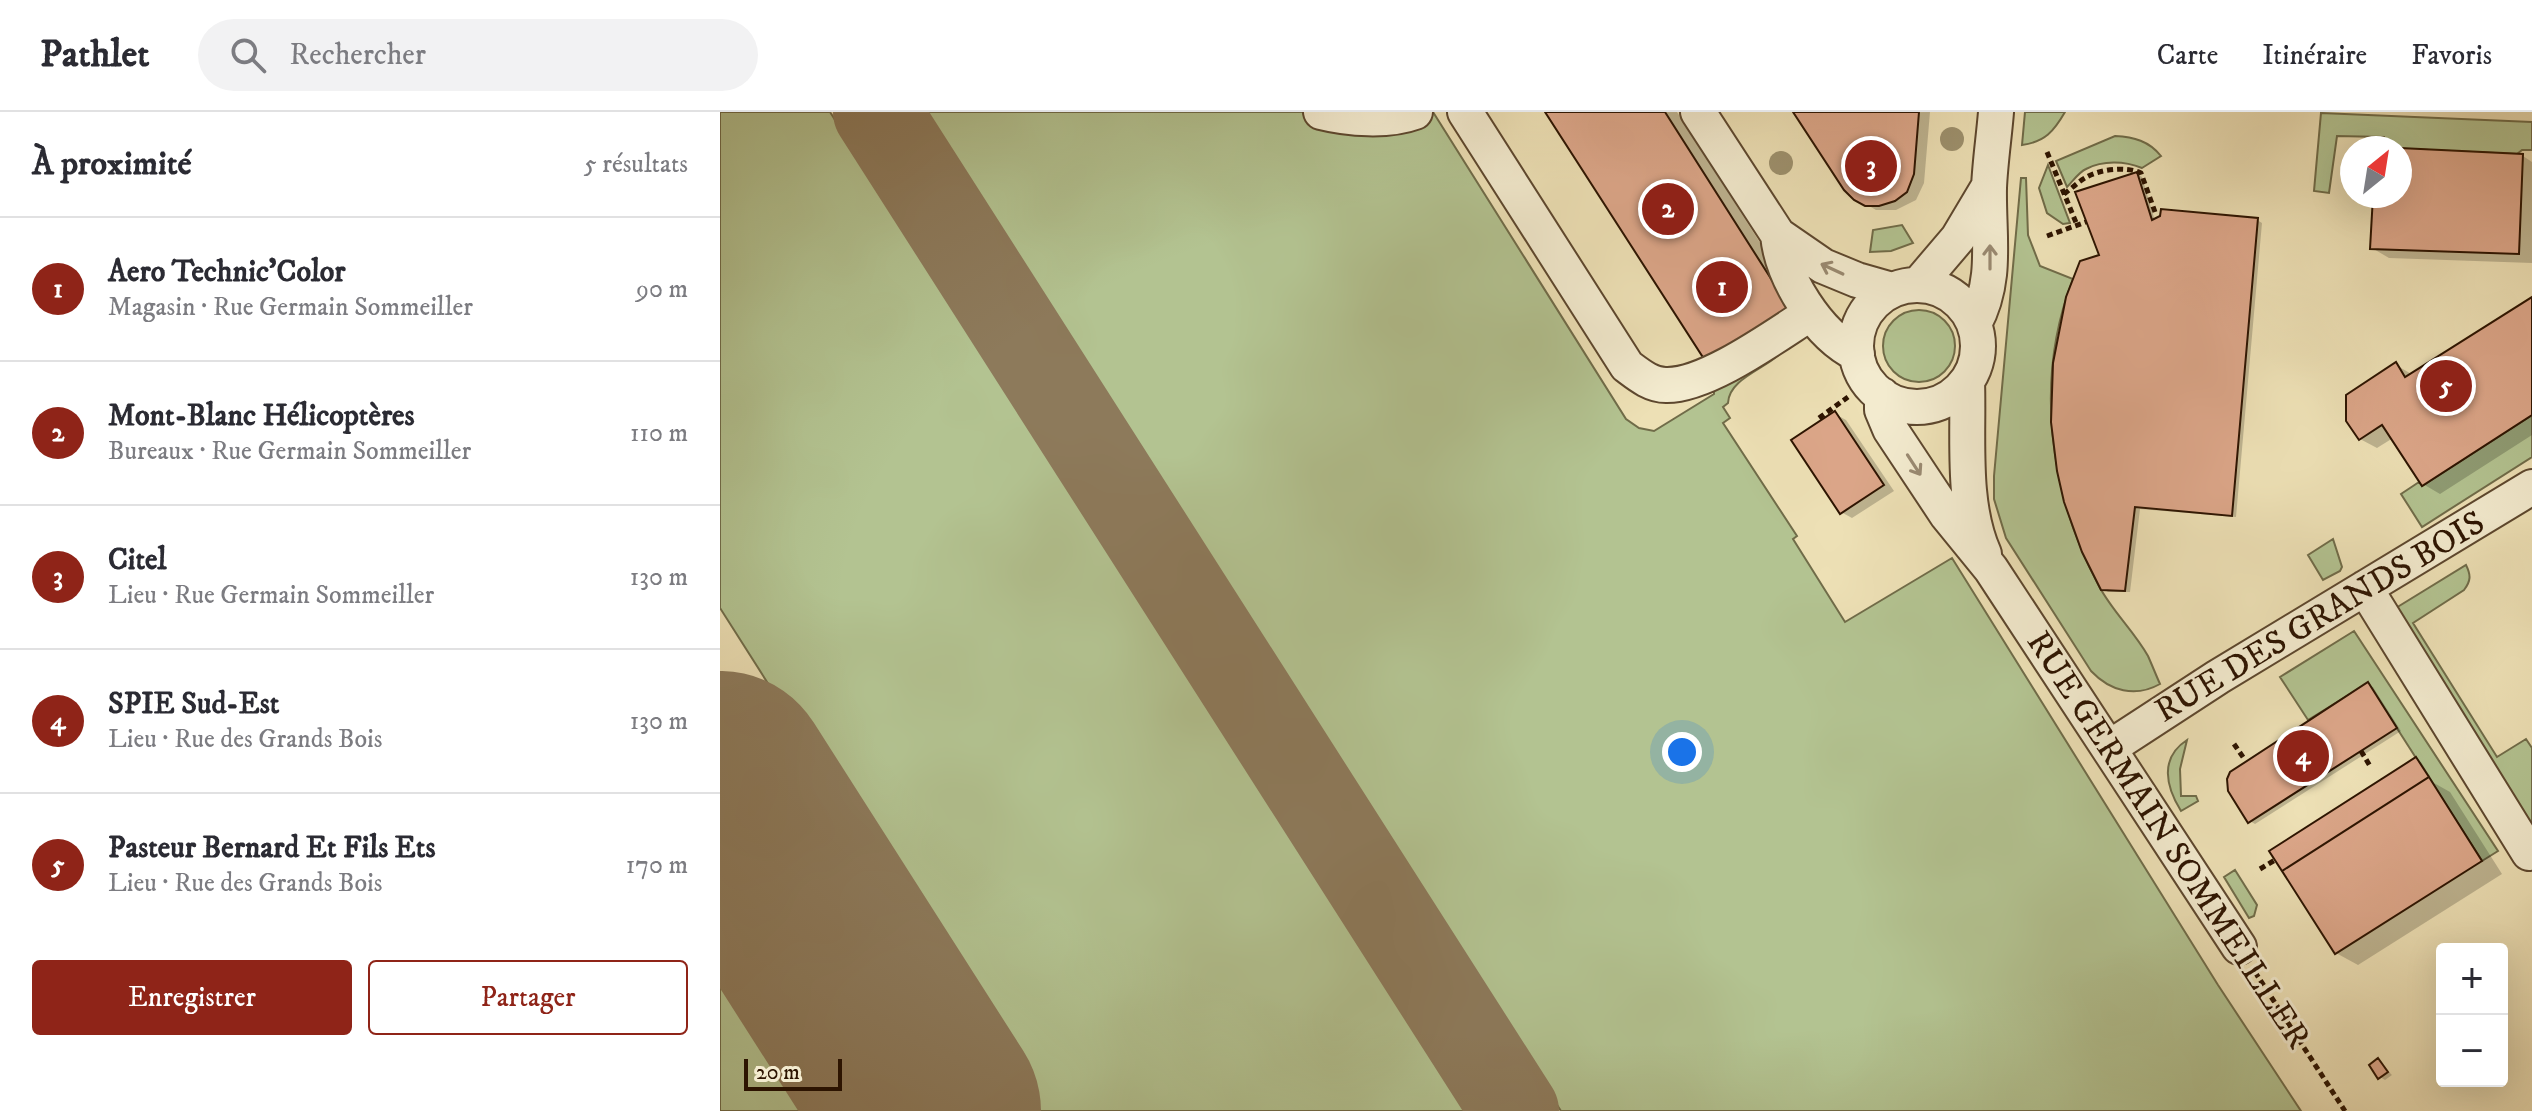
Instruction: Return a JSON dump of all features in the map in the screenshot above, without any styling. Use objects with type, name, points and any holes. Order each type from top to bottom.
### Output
[{"type":"street","points":[[1321,112],[1339,116],[1387,117],[1415,112]]},
{"type":"street","points":[[1465,112],[1627,366],[1645,380],[1666,385],[1713,373],[1797,330],[1834,341],[1869,378],[1904,405],[1927,405],[1949,397],[1967,381]]},
{"type":"street","points":[[1698,112],[1778,235],[1797,330]]},
{"type":"street","name":"RUE GERMAIN SOMMEILLER","points":[[1991,569],[1976,531],[1970,492],[1967,381],[1978,347],[1974,324],[1990,284],[1989,186],[1996,112]]},
{"type":"street","name":"RUE GERMAIN SOMMEILLER","points":[[1989,186],[1966,226],[1905,287],[1874,302],[1861,321],[1857,331],[1869,378],[1890,429],[1947,515],[1991,569],[2239,947]]},
{"type":"street","points":[[1778,235],[1823,266],[1857,280],[1905,287],[1930,286],[1952,296],[1974,324]]},
{"type":"street","name":"RUE DES GRANDS BOIS","points":[[2109,748],[2218,677],[2530,493]]},
{"type":"street","points":[[2365,588],[2529,853]]},
{"type":"path","points":[[2047,152],[2077,225]]},
{"type":"path","points":[[2064,194],[2085,178],[2098,173],[2133,169],[2141,173],[2155,212]]},
{"type":"path","points":[[2047,236],[2086,222]]},
{"type":"path","points":[[1819,418],[1869,378]]},
{"type":"path","points":[[2234,744],[2245,760]]},
{"type":"path","points":[[2361,751],[2370,766]]},
{"type":"path","points":[[2260,869],[2275,860]]},
{"type":"path","name":"RUE GERMAIN SOMMEILLER","points":[[2239,947],[2345,1111]]},
{"type":"green space","points":[[720,112],[830,112],[1467,1111],[1040,1111],[720,608]]},
{"type":"green space","points":[[918,112],[1433,112],[1626,419],[1639,428],[1654,431],[1714,394],[1714,385],[1785,349],[1735,386],[1723,407],[1730,418],[1723,423],[1797,536],[1793,539],[1845,622],[1952,558],[2218,985],[2301,1111],[1561,1111]]},
{"type":"green space","points":[[2025,112],[2065,112],[2048,134],[2022,145]]},
{"type":"green space","points":[[2321,113],[2532,122],[2532,150],[2522,150],[2517,154],[2412,149],[2412,136],[2337,136],[2329,193],[2314,191]]},
{"type":"green space","points":[[2115,136],[2141,141],[2161,156],[2142,168],[2114,162],[2093,166],[2081,172],[2067,187],[2056,161]]},
{"type":"green space","points":[[2048,165],[2070,223],[2063,224],[2047,213],[2039,188]]},
{"type":"green space","points":[[2021,178],[2026,178],[2028,235],[2040,266],[2073,279],[2061,317],[2051,396],[2053,435],[2068,513],[2099,586],[2148,656],[2160,684],[2141,691],[2115,688],[2091,671],[2006,538],[1994,499]]},
{"type":"green space","points":[[1902,225],[1913,243],[1891,251],[1870,252],[1873,230]]},
{"type":"green space","points":[[1919,310],[1939,316],[1949,326],[1955,346],[1949,366],[1939,376],[1919,382],[1899,376],[1889,366],[1883,346],[1889,326],[1899,316]]},
{"type":"green space","points":[[2532,415],[2532,457],[2422,527],[2401,494],[2419,482],[2422,486]]},
{"type":"green space","points":[[2333,539],[2342,567],[2323,580],[2308,555]]},
{"type":"green space","points":[[2466,565],[2470,578],[2464,590],[2413,623],[2497,757],[2526,739],[2532,748],[2532,835],[2391,611]]},
{"type":"green space","points":[[2354,631],[2498,851],[2482,861],[2368,683],[2308,720],[2280,677]]},
{"type":"green space","points":[[2187,740],[2180,769],[2181,796],[2196,796],[2198,801],[2181,811],[2168,773],[2172,755]]},
{"type":"green space","points":[[2235,870],[2257,905],[2254,916],[2249,918],[2224,877]]},
{"type":"green space","points":[[720,970],[810,1111],[720,1111]]},
{"type":"building","points":[[1545,112],[1665,112],[1789,307],[1706,362]]},
{"type":"building","points":[[1793,112],[1919,112],[1914,174],[1907,192],[1895,201],[1879,206],[1865,206],[1854,200],[1844,190]]},
{"type":"building","points":[[2412,149],[2523,154],[2519,254],[2370,249],[2372,208],[2412,208]]},
{"type":"building","points":[[2137,172],[2152,220],[2160,216],[2161,209],[2258,218],[2232,516],[2135,507],[2125,591],[2101,590],[2082,552],[2064,502],[2057,471],[2051,422],[2053,363],[2066,297],[2080,261],[2099,255],[2075,192]]},
{"type":"building","points":[[2532,297],[2532,415],[2422,486],[2382,425],[2359,440],[2346,421],[2346,395],[2396,362],[2405,377]]},
{"type":"building","points":[[1835,411],[1884,485],[1840,514],[1791,440]]},
{"type":"building","points":[[2368,682],[2397,728],[2248,823],[2228,791],[2230,772]]},
{"type":"building","points":[[2416,757],[2429,777],[2282,871],[2269,851]]},
{"type":"building","points":[[2429,777],[2482,861],[2335,954],[2282,871]]},
{"type":"building","points":[[2378,1058],[2388,1072],[2378,1079],[2369,1065]]},
{"type":"taxiway","points":[[877,112],[1515,1111]]},
{"type":"runway","points":[[720,782],[930,1111]]},
{"type":"place","name":"Citel","points":[[1871,166]]},
{"type":"place","name":"Mont-Blanc Hélicoptères","points":[[1668,209]]},
{"type":"place","name":"Aero Technic'Color","points":[[1722,287]]},
{"type":"place","name":"Pasteur Bernard Et Fils Ets","points":[[2446,386]]},
{"type":"place","name":"SPIE Sud-Est","points":[[2303,756]]}]
